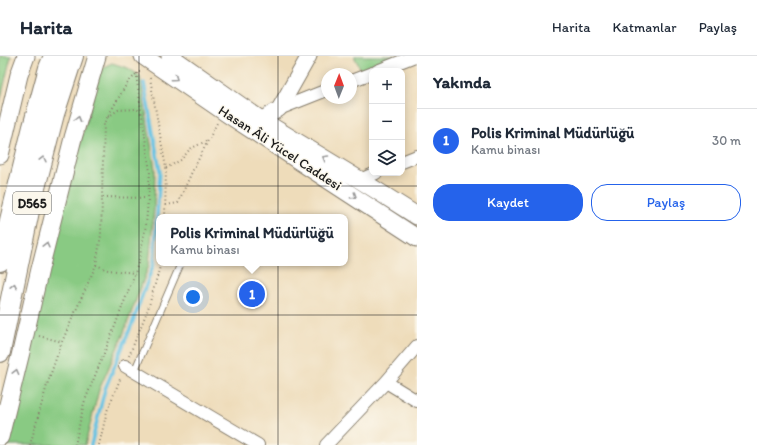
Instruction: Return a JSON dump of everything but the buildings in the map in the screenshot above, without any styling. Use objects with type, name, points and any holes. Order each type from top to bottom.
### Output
[{"type":"highway","name":"D565","points":[[0,261],[33,127],[49,68],[54,56]]},
{"type":"highway","name":"D565","points":[[0,352],[29,212],[54,114],[73,56]]},
{"type":"main road","points":[[19,75],[21,56]]},
{"type":"main road","points":[[0,156],[19,75],[26,56]]},
{"type":"main road","points":[[0,437],[40,268],[73,138],[97,56]]},
{"type":"main road","name":"Hasan Âli Yücel Caddesi","points":[[170,56],[261,120],[417,216]]},
{"type":"main road","name":"Hasan Âli Yücel Caddesi","points":[[144,65],[223,111],[417,238]]},
{"type":"street","points":[[279,109],[309,56]]},
{"type":"street","points":[[385,68],[415,56]]},
{"type":"street","points":[[357,79],[369,74]]},
{"type":"street","points":[[244,125],[261,120],[279,109],[321,92]]},
{"type":"street","points":[[405,161],[417,156]]},
{"type":"street","points":[[360,180],[369,176]]},
{"type":"street","points":[[326,445],[386,382],[417,346]]},
{"type":"street","points":[[129,369],[258,445]]},
{"type":"street","points":[[386,382],[417,401]]},
{"type":"lane","points":[[129,369],[180,266]]},
{"type":"path","points":[[75,445],[84,403],[135,273],[146,225],[150,172],[137,81],[144,65]]},
{"type":"path","points":[[30,445],[47,385],[62,342],[96,265],[101,235],[104,123],[126,85],[144,65]]},
{"type":"path","points":[[144,65],[166,168],[165,214]]},
{"type":"path","points":[[107,118],[118,110],[137,109],[142,114]]},
{"type":"path","points":[[166,205],[178,203],[223,111]]},
{"type":"path","points":[[166,168],[181,160],[190,149],[209,140]]},
{"type":"path","points":[[102,197],[148,198]]},
{"type":"path","points":[[96,265],[108,270],[135,273]]},
{"type":"path","points":[[99,445],[108,411],[129,369],[160,266]]},
{"type":"path","points":[[34,335],[62,342]]},
{"type":"green space","points":[[0,56],[11,56],[0,102]]},
{"type":"green space","points":[[354,56],[395,56],[361,70]]},
{"type":"green space","points":[[112,63],[128,68],[140,76],[155,169],[154,209],[149,265],[123,335],[99,390],[85,445],[1,445],[50,249],[101,68]]},
{"type":"waterway","points":[[144,83],[160,171],[157,214]]},
{"type":"waterway","points":[[91,445],[105,389],[132,324],[154,263],[156,232]]},
{"type":"place","name":"Polis Kriminal Müdürlüğü","points":[[252,294]]}]
